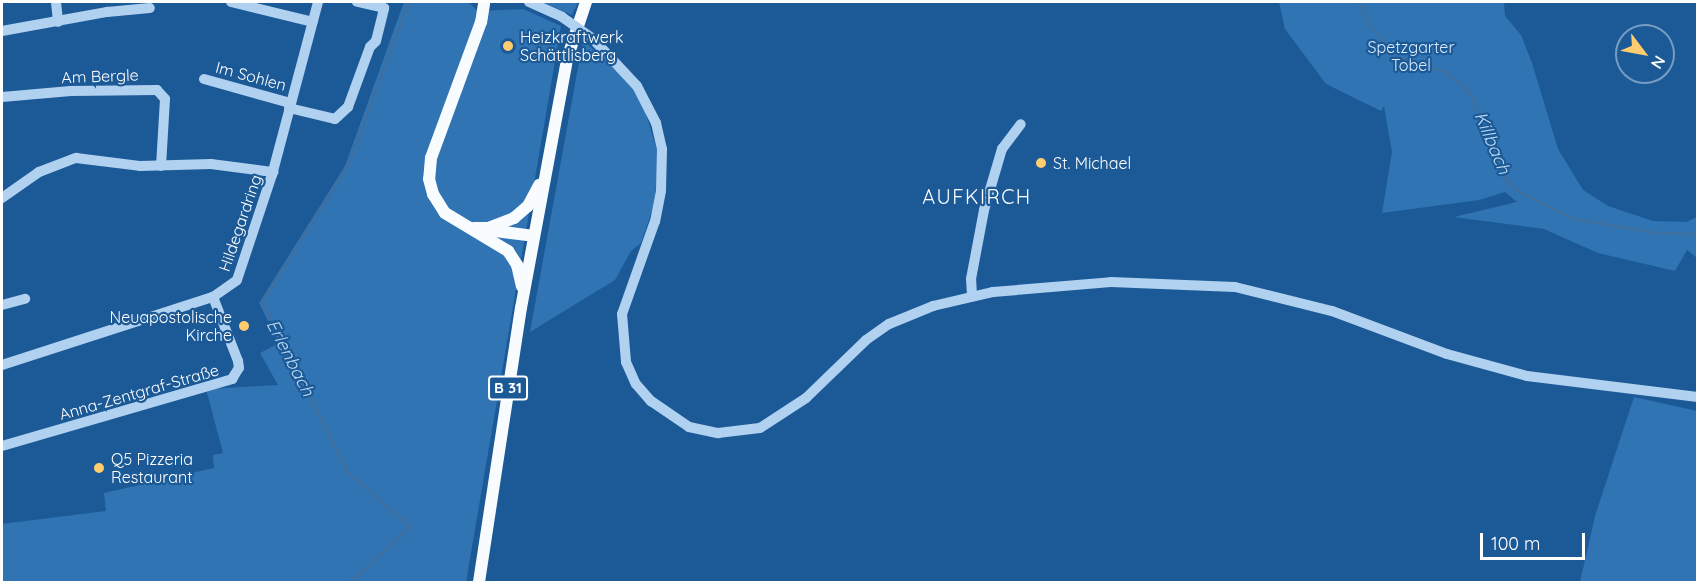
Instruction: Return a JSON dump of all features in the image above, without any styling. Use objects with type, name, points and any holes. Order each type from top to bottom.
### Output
[{"type":"main road","points":[[486,2],[481,22],[429,165],[436,201],[445,213],[465,226],[480,231],[534,240]]},
{"type":"main road","name":"B 31","points":[[479,582],[521,308],[567,59],[586,2]]},
{"type":"main road","points":[[480,231],[505,223],[521,213],[533,199],[547,168]]},
{"type":"main road","points":[[480,231],[508,251],[518,265],[521,308]]},
{"type":"street","points":[[56,2],[58,21]]},
{"type":"street","points":[[231,2],[313,22]]},
{"type":"street","name":"Hildegardring","points":[[2,365],[213,297],[230,287],[240,274],[273,172],[318,2]]},
{"type":"street","name":"Im Sohlen","points":[[204,79],[335,119],[348,107],[370,47],[376,41],[384,8],[357,2]]},
{"type":"street","points":[[529,2],[562,18],[594,39],[637,86],[652,114],[663,149],[662,191],[655,221],[628,290],[621,340],[636,384],[668,416],[689,427],[718,433],[760,428],[784,416],[848,355],[889,324],[933,306],[972,296],[1049,285],[1111,282],[1234,287],[1332,311],[1500,369],[1698,398]]},
{"type":"street","points":[[2,32],[58,21],[106,7],[150,8]]},
{"type":"street","name":"Am Bergle","points":[[2,97],[157,90],[165,99],[161,166]]},
{"type":"street","points":[[972,296],[971,279],[984,210],[1002,149],[1021,124]]},
{"type":"street","points":[[2,198],[39,172],[76,158],[161,166],[211,164],[273,172]]},
{"type":"street","name":"Anna-Zentgraf-Straße","points":[[2,446],[232,379],[239,368],[238,361],[213,297]]},
{"type":"street","points":[[2,305],[25,299]]},
{"type":"green space","points":[[404,2],[468,2],[478,11],[523,9],[561,26],[466,582],[2,582],[2,524],[106,511],[104,493],[214,468],[213,455],[223,453],[206,389],[278,385],[260,353],[279,343],[259,303],[345,166]]},
{"type":"green space","points":[[542,2],[578,2],[572,15]]},
{"type":"green space","name":"Spetzgarter Tobel","points":[[1279,2],[1504,2],[1505,16],[1521,35],[1532,63],[1558,149],[1583,190],[1608,206],[1653,221],[1686,222],[1697,217],[1697,258],[1687,250],[1675,271],[1598,253],[1544,229],[1454,217],[1517,202],[1505,192],[1479,200],[1382,213],[1392,152],[1384,106],[1381,111],[1326,84],[1285,29]]},
{"type":"green space","points":[[583,40],[630,84],[645,111],[659,157],[654,205],[641,243],[631,251],[615,280],[530,332]]},
{"type":"green space","points":[[1634,397],[1697,411],[1697,582],[1580,582],[1595,516]]},
{"type":"waterway","name":"Erlenbach","points":[[351,582],[410,527],[348,472],[262,302],[349,164],[409,2]]},
{"type":"waterway","name":"Killbach","points":[[1358,2],[1368,22],[1395,57],[1445,72],[1470,92],[1505,179],[1521,193],[1573,219],[1656,233],[1698,234]]},
{"type":"place","name":"Heizkraftwerk Schättlisberg","points":[[508,46]]},
{"type":"place","name":"St. Michael","points":[[1041,163]]},
{"type":"place","name":"Neuapostolische Kirche","points":[[244,326]]},
{"type":"place","name":"Q5 Pizzeria Restaurant","points":[[99,468]]},
{"type":"district","name":"AUFKIRCH","points":[[977,196]]}]
